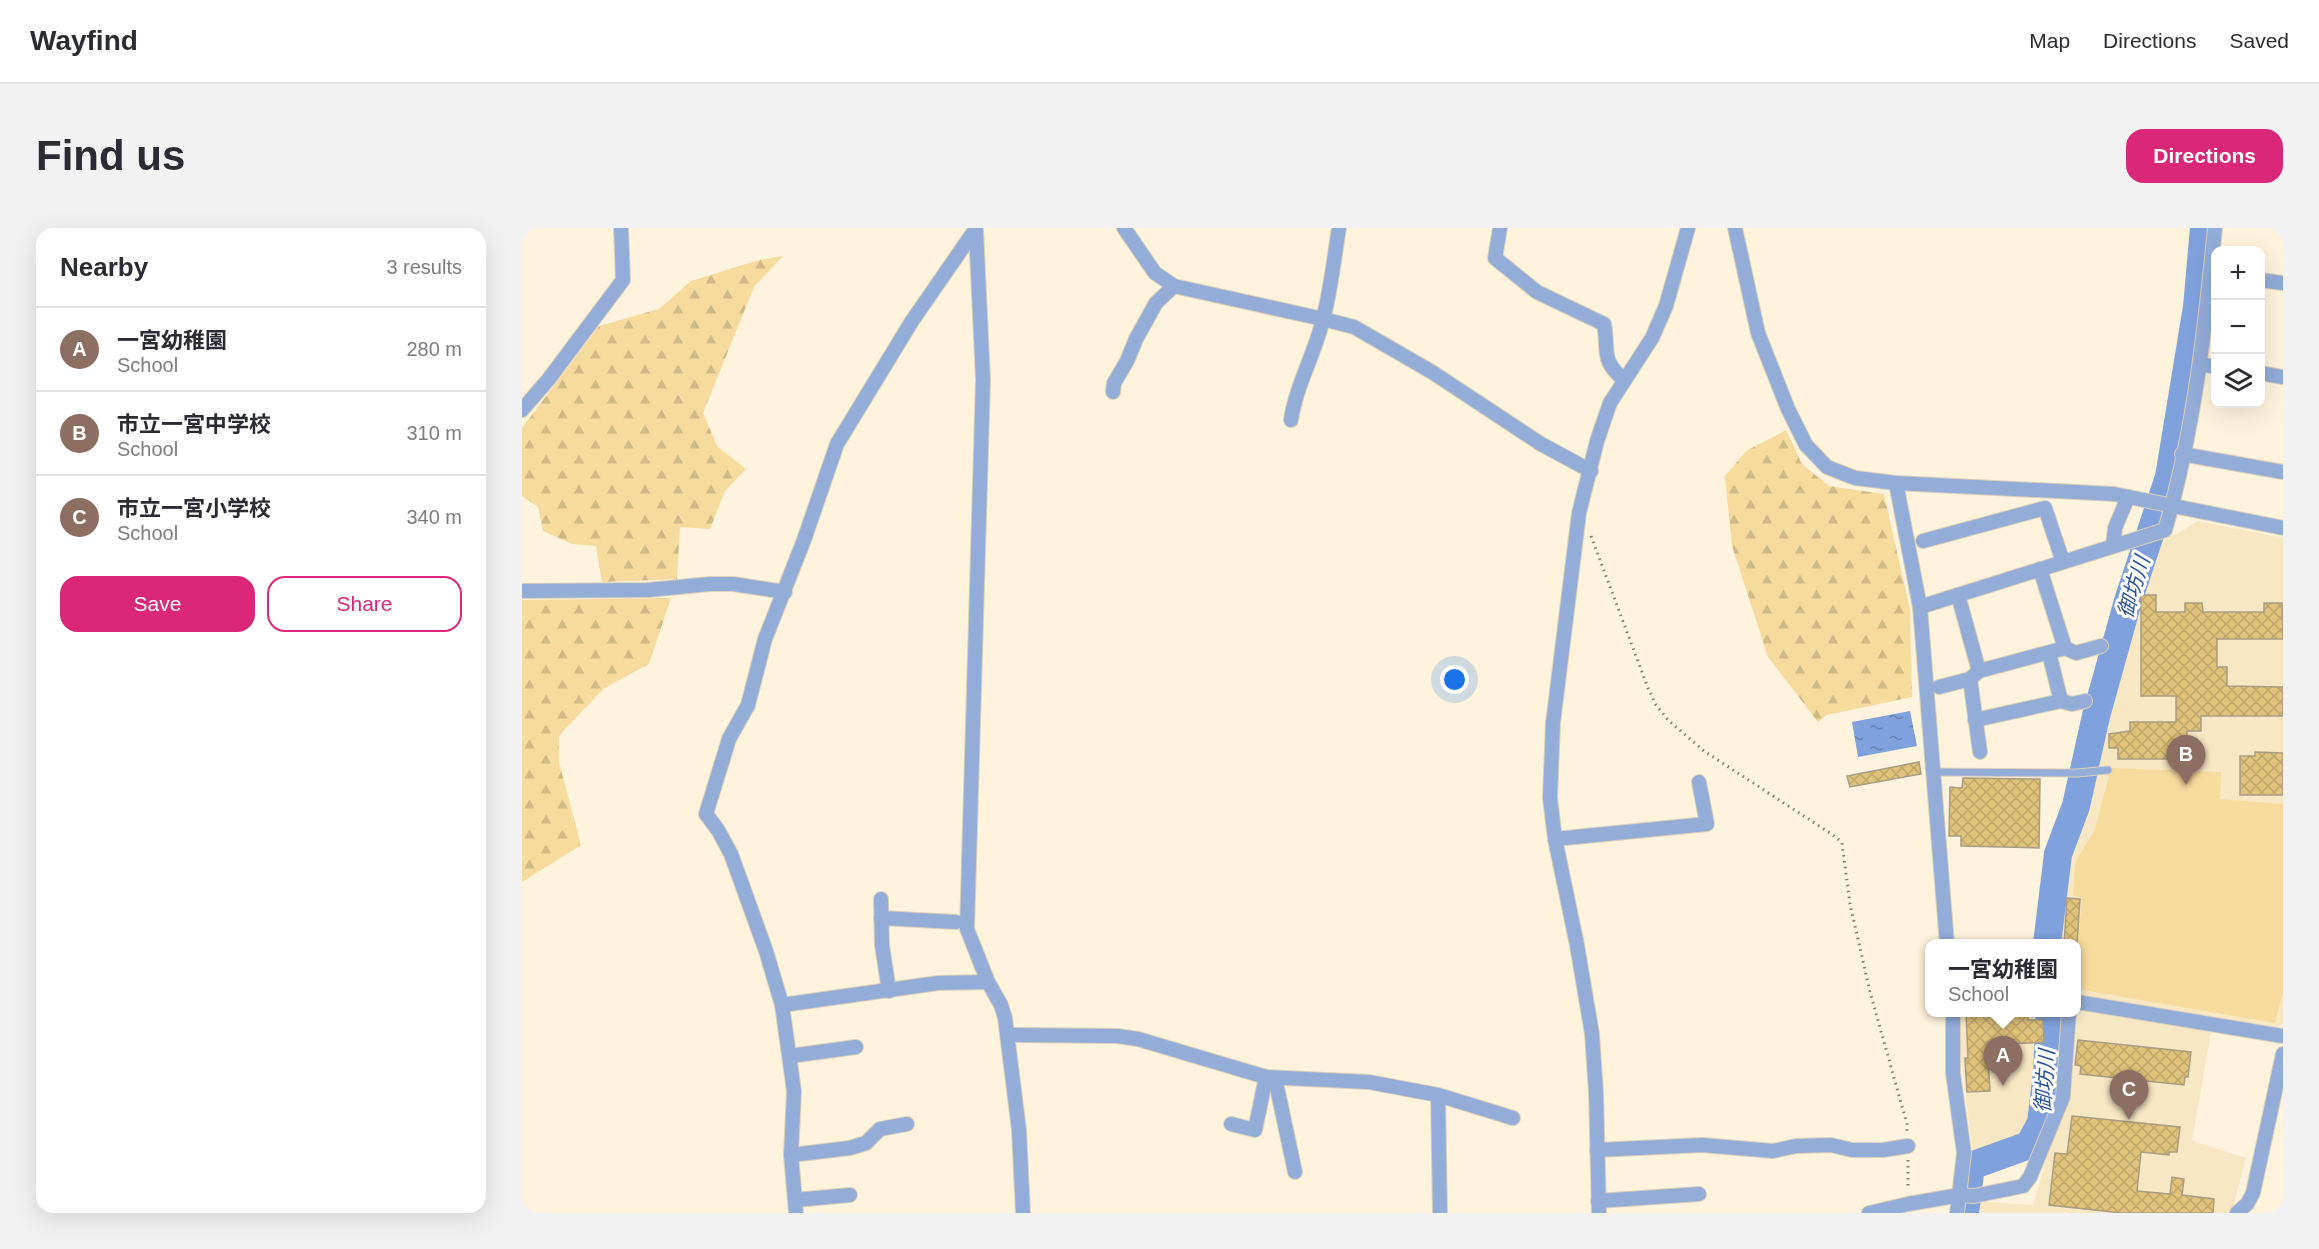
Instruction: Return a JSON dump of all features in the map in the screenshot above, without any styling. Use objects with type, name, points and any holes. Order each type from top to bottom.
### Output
[{"type":"street","points":[[522,410],[548,380],[623,280],[621,228]]},
{"type":"street","points":[[1124,228],[1155,273],[1174,286],[1354,327],[1422,366],[1541,444],[1591,471]]},
{"type":"street","points":[[1291,420],[1294,398],[1311,360],[1323,319],[1339,228]]},
{"type":"street","points":[[1500,228],[1495,258],[1537,292],[1604,324],[1606,356],[1611,368],[1624,380]]},
{"type":"street","points":[[1688,228],[1666,306],[1652,338],[1610,403],[1597,441],[1580,513],[1553,723],[1550,798],[1555,838],[1592,1034],[1596,1092],[1598,1207],[1699,1194]]},
{"type":"street","points":[[1735,228],[1758,333],[1788,409],[1806,445],[1827,467],[1855,478],[1896,483],[2114,494],[2283,528]]},
{"type":"street","points":[[2214,246],[2215,228]]},
{"type":"street","points":[[850,1195],[795,1207],[791,1155],[794,1091],[782,1005],[766,951],[731,854],[706,814],[729,738],[748,705],[765,639],[837,444],[912,321],[976,229]]},
{"type":"street","points":[[976,229],[983,380],[967,929],[988,982],[1001,1005],[1008,1035],[1019,1130],[1023,1213]]},
{"type":"street","points":[[2265,281],[2283,283]]},
{"type":"street","points":[[1113,392],[1114,383],[1156,303],[1174,286]]},
{"type":"street","points":[[1925,606],[2165,530],[2164,504],[2182,454],[2200,364],[2211,288]]},
{"type":"street","points":[[2200,364],[2211,366]]},
{"type":"street","points":[[2265,374],[2283,376]]},
{"type":"street","points":[[2182,454],[2283,472]]},
{"type":"street","points":[[1896,483],[1925,606],[1940,772],[1947,939]]},
{"type":"street","points":[[2113,546],[2115,528],[2128,497]]},
{"type":"street","points":[[1923,541],[2045,508],[2063,562]]},
{"type":"street","points":[[2040,569],[2065,648]]},
{"type":"street","points":[[522,591],[648,590],[733,584],[784,592]]},
{"type":"street","points":[[1958,595],[1974,675],[1975,720],[1980,752]]},
{"type":"street","points":[[1939,687],[2065,648],[2076,653],[2101,646]]},
{"type":"street","points":[[2049,653],[2061,701]]},
{"type":"street","points":[[1975,720],[2061,701],[2072,704],[2085,701]]},
{"type":"street","points":[[1555,838],[1707,824],[1699,782]]},
{"type":"street","points":[[881,899],[882,945],[890,991]]},
{"type":"street","points":[[882,918],[956,922]]},
{"type":"street","points":[[782,1005],[938,984],[988,982]]},
{"type":"street","points":[[2081,1003],[2283,1036]]},
{"type":"street","points":[[1953,1017],[1953,1073],[1964,1153],[1966,1195],[1957,1213]]},
{"type":"street","points":[[1869,1213],[1908,1204],[2023,1186],[2030,1178],[2062,1096],[2069,1017]]},
{"type":"street","points":[[1008,1035],[1117,1036],[1138,1039],[1271,1077],[1369,1082],[1438,1095],[1513,1118]]},
{"type":"street","points":[[790,1056],[856,1047]]},
{"type":"street","points":[[2237,1213],[2247,1204],[2253,1193],[2277,1113],[2283,1054]]},
{"type":"street","points":[[1232,1124],[1255,1130],[1271,1077]]},
{"type":"street","points":[[1271,1077],[1295,1172]]},
{"type":"street","points":[[1438,1095],[1440,1213]]},
{"type":"street","points":[[791,1155],[850,1148],[866,1143],[880,1129],[907,1124]]},
{"type":"street","points":[[1597,1150],[1702,1145],[1747,1151],[1773,1151],[1796,1146],[1831,1145],[1852,1150],[1883,1150],[1908,1146]]},
{"type":"lane","points":[[1940,772],[2077,773],[2108,770]]},
{"type":"path","points":[[1580,513],[1656,705],[1668,720],[1704,751],[1842,843],[1850,904],[1870,992],[1907,1124],[1908,1204]]},
{"type":"shaded area","points":[[2198,521],[2283,538],[2283,1024],[2274,1028],[2081,996],[2081,939],[2057,939],[2058,899],[2065,851],[2085,806],[2140,589],[2158,540],[2178,533]]},
{"type":"shaded area","points":[[2086,1011],[2211,1032],[2192,1141],[2246,1158],[2233,1208],[2228,1213],[1970,1213],[1972,1201],[2033,1205],[2049,1149],[2071,1098],[2077,1021]]},
{"type":"shaded area","points":[[1961,1017],[2045,1017],[2046,1050],[2038,1116],[2030,1139],[1997,1154],[1973,1157],[1961,1057]]},
{"type":"green space","points":[[783,256],[754,287],[703,413],[717,446],[746,469],[725,491],[710,529],[680,527],[677,579],[602,582],[596,546],[572,544],[543,531],[538,507],[522,496],[522,428],[599,326],[659,309],[691,281],[759,260]]},
{"type":"green space","points":[[1786,430],[1802,464],[1829,486],[1884,494],[1910,610],[1912,697],[1827,715],[1818,722],[1768,657],[1732,546],[1725,476],[1746,451]]},
{"type":"green space","points":[[671,598],[649,664],[603,689],[559,736],[559,762],[581,845],[522,882],[522,600]]},
{"type":"green space","points":[[2111,768],[2221,772],[2220,799],[2283,804],[2283,992],[2275,1023],[2081,990],[2081,939],[2078,939],[2082,897],[2073,896],[2075,863],[2095,829]]},
{"type":"water","points":[[1910,711],[1917,746],[1858,757],[1852,722]]},
{"type":"building","points":[[2141,595],[2156,595],[2156,612],[2185,612],[2185,603],[2202,603],[2203,612],[2264,612],[2264,603],[2282,603],[2283,639],[2217,639],[2217,667],[2227,667],[2227,686],[2283,687],[2283,716],[2201,716],[2201,731],[2187,731],[2187,759],[2118,759],[2118,748],[2109,748],[2109,734],[2130,731],[2130,722],[2176,722],[2176,696],[2141,696]]},
{"type":"building","points":[[2255,752],[2283,753],[2283,795],[2240,795],[2240,756],[2255,756]]},
{"type":"building","points":[[1919,762],[1921,774],[1850,787],[1847,776]]},
{"type":"building","points":[[1963,778],[2040,779],[2039,848],[1961,846],[1961,836],[1949,836],[1950,787],[1962,788]]},
{"type":"building","points":[[2067,898],[2080,899],[2077,939],[2064,939]]},
{"type":"building","points":[[1966,1017],[2028,1017],[2028,1020],[2043,1020],[2044,1042],[2012,1044],[2012,1041],[1987,1042],[1990,1091],[1967,1092],[1965,1058],[1968,1058]]},
{"type":"building","points":[[2078,1040],[2191,1052],[2188,1077],[2185,1077],[2184,1085],[2080,1074],[2081,1066],[2075,1065]]},
{"type":"building","points":[[2072,1116],[2180,1127],[2177,1152],[2169,1152],[2169,1155],[2141,1152],[2137,1191],[2170,1194],[2172,1177],[2184,1179],[2182,1195],[2214,1199],[2213,1213],[2122,1213],[2049,1205],[2055,1153],[2067,1154]]},
{"type":"waterway","name":"御坊川","points":[[2048,939],[2058,854],[2076,806],[2096,716],[2128,601],[2169,477],[2197,307],[2204,228]]},
{"type":"waterway","name":"御坊川","points":[[1965,1213],[1971,1166],[2029,1145],[2041,1123],[2047,1073],[2050,1017]]},
{"type":"waterway","points":[[1970,1152],[1971,1166]]},
{"type":"place","name":"市立一宮中学校","points":[[2186,785]]},
{"type":"place","name":"一宮幼稚園","points":[[2003,1086]]},
{"type":"place","name":"市立一宮小学校","points":[[2129,1120]]}]
